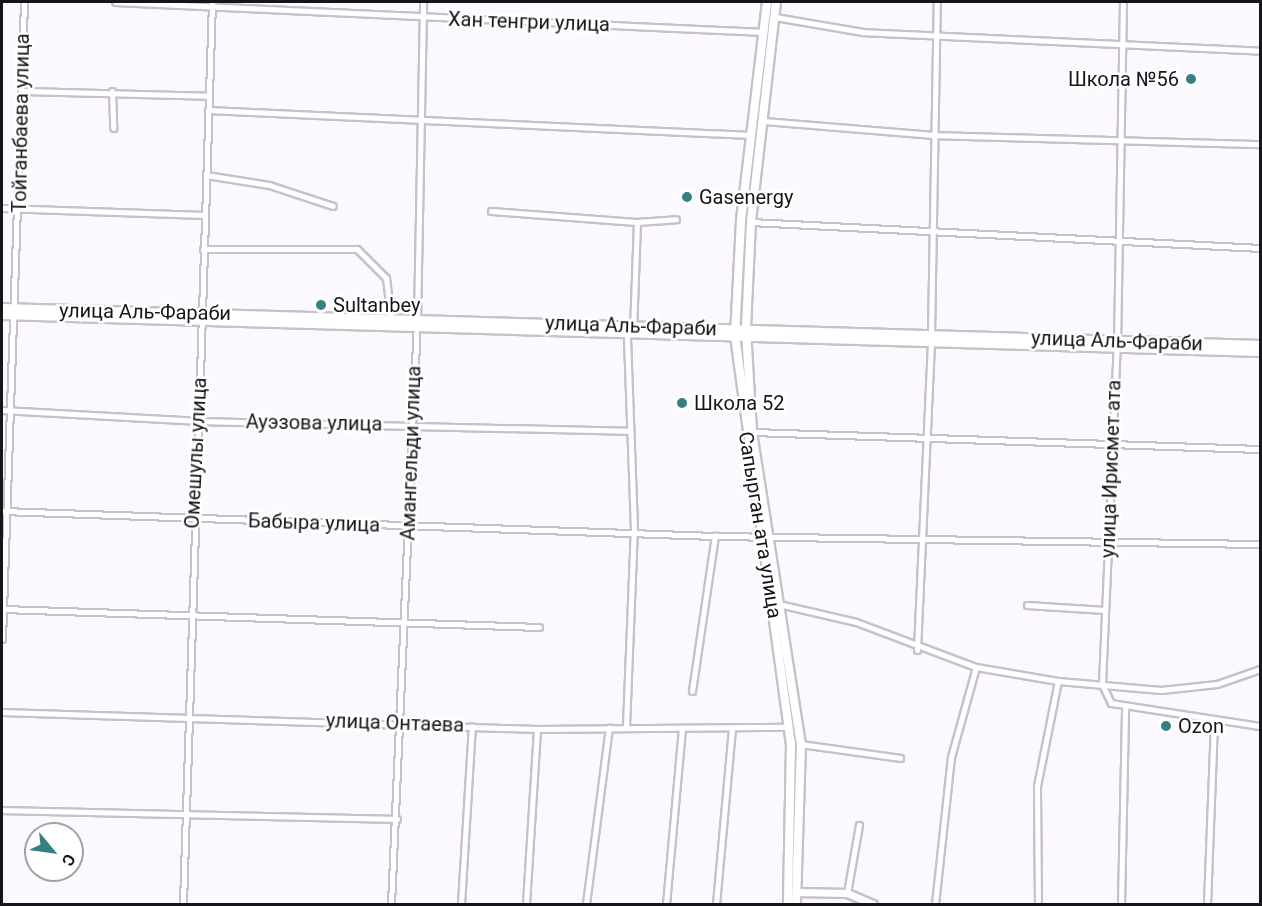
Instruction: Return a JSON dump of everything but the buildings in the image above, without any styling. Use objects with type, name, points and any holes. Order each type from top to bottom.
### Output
[{"type":"main road","name":"Сапырган ата улица","points":[[767,2],[750,135],[735,333],[789,728],[793,821],[788,904]]},
{"type":"main road","name":"Сапырган ата улица","points":[[776,2],[764,121],[750,222],[746,333],[752,432],[783,605],[801,744],[796,904]]},
{"type":"main road","name":"улица Аль-Фараби","points":[[2,308],[14,312]]},
{"type":"main road","name":"улица Аль-Фараби","points":[[2,315],[14,312],[931,338],[1117,344],[1260,352]]},
{"type":"main road","name":"улица Аль-Фараби","points":[[203,317],[390,319],[417,324]]},
{"type":"main road","name":"улица Аль-Фараби","points":[[1117,344],[1260,345]]},
{"type":"street","name":"Тойганбаева улица","points":[[2,639],[5,410],[14,312],[19,209],[24,2]]},
{"type":"street","name":"Хан тенгри улица","points":[[115,2],[212,4],[422,18],[764,32]]},
{"type":"street","name":"Амангельди улица","points":[[391,904],[403,723],[409,424],[417,324],[423,2]]},
{"type":"street","points":[[917,650],[923,435],[931,338],[931,231],[938,37],[937,2]]},
{"type":"street","name":"улица Ирисмет ата","points":[[1102,684],[1117,344],[1123,2]]},
{"type":"street","name":"Омешулы улица","points":[[183,904],[192,520],[203,317],[203,249],[212,4]]},
{"type":"street","points":[[775,17],[863,32],[1260,51]]},
{"type":"street","points":[[23,91],[112,91],[208,96]]},
{"type":"street","points":[[112,91],[113,128]]},
{"type":"street","points":[[208,110],[750,135]]},
{"type":"street","points":[[764,121],[933,135],[1260,144]]},
{"type":"street","points":[[206,175],[269,185],[333,206]]},
{"type":"street","points":[[2,208],[204,215]]},
{"type":"street","points":[[490,211],[637,222],[676,219]]},
{"type":"street","points":[[626,726],[634,529],[627,431],[637,222]]},
{"type":"street","points":[[750,222],[1260,248]]},
{"type":"street","points":[[203,249],[357,249],[386,278],[390,319]]},
{"type":"street","name":"Ауэзова улица","points":[[5,410],[196,421],[409,424],[627,431]]},
{"type":"street","points":[[752,432],[923,435],[1111,446],[1260,449]]},
{"type":"street","name":"Бабыра улица","points":[[3,511],[192,520],[634,529],[715,536],[771,535],[1109,545],[1260,544]]},
{"type":"street","points":[[692,691],[715,536]]},
{"type":"street","points":[[1028,604],[1105,610]]},
{"type":"street","points":[[783,605],[856,622],[917,650],[976,667],[1058,681],[1196,688],[1260,669]]},
{"type":"street","points":[[2,609],[539,627]]},
{"type":"street","points":[[935,904],[951,757],[976,667]]},
{"type":"street","points":[[1038,904],[1037,786],[1058,681]]},
{"type":"street","points":[[1102,684],[1110,703],[1125,707],[1260,726]]},
{"type":"street","points":[[1121,904],[1125,707]]},
{"type":"street","name":"улица Онтаева","points":[[2,712],[187,714],[537,729],[626,726],[789,728]]},
{"type":"street","points":[[1207,904],[1214,719]]},
{"type":"street","points":[[462,904],[472,726]]},
{"type":"street","points":[[586,904],[609,727]]},
{"type":"street","points":[[666,904],[682,728]]},
{"type":"street","points":[[716,904],[732,728]]},
{"type":"street","points":[[526,904],[537,729]]},
{"type":"street","points":[[801,744],[900,758]]},
{"type":"street","points":[[2,810],[185,817],[397,819]]},
{"type":"street","points":[[848,893],[859,825]]},
{"type":"street","points":[[797,892],[848,893],[873,904]]},
{"type":"place","name":"Школа №56","points":[[1191,79]]},
{"type":"place","name":"Gasenergy","points":[[687,197]]},
{"type":"place","name":"Sultanbey","points":[[321,305]]},
{"type":"place","name":"Школа 52","points":[[682,403]]},
{"type":"place","name":"Ozon","points":[[1166,726]]}]
